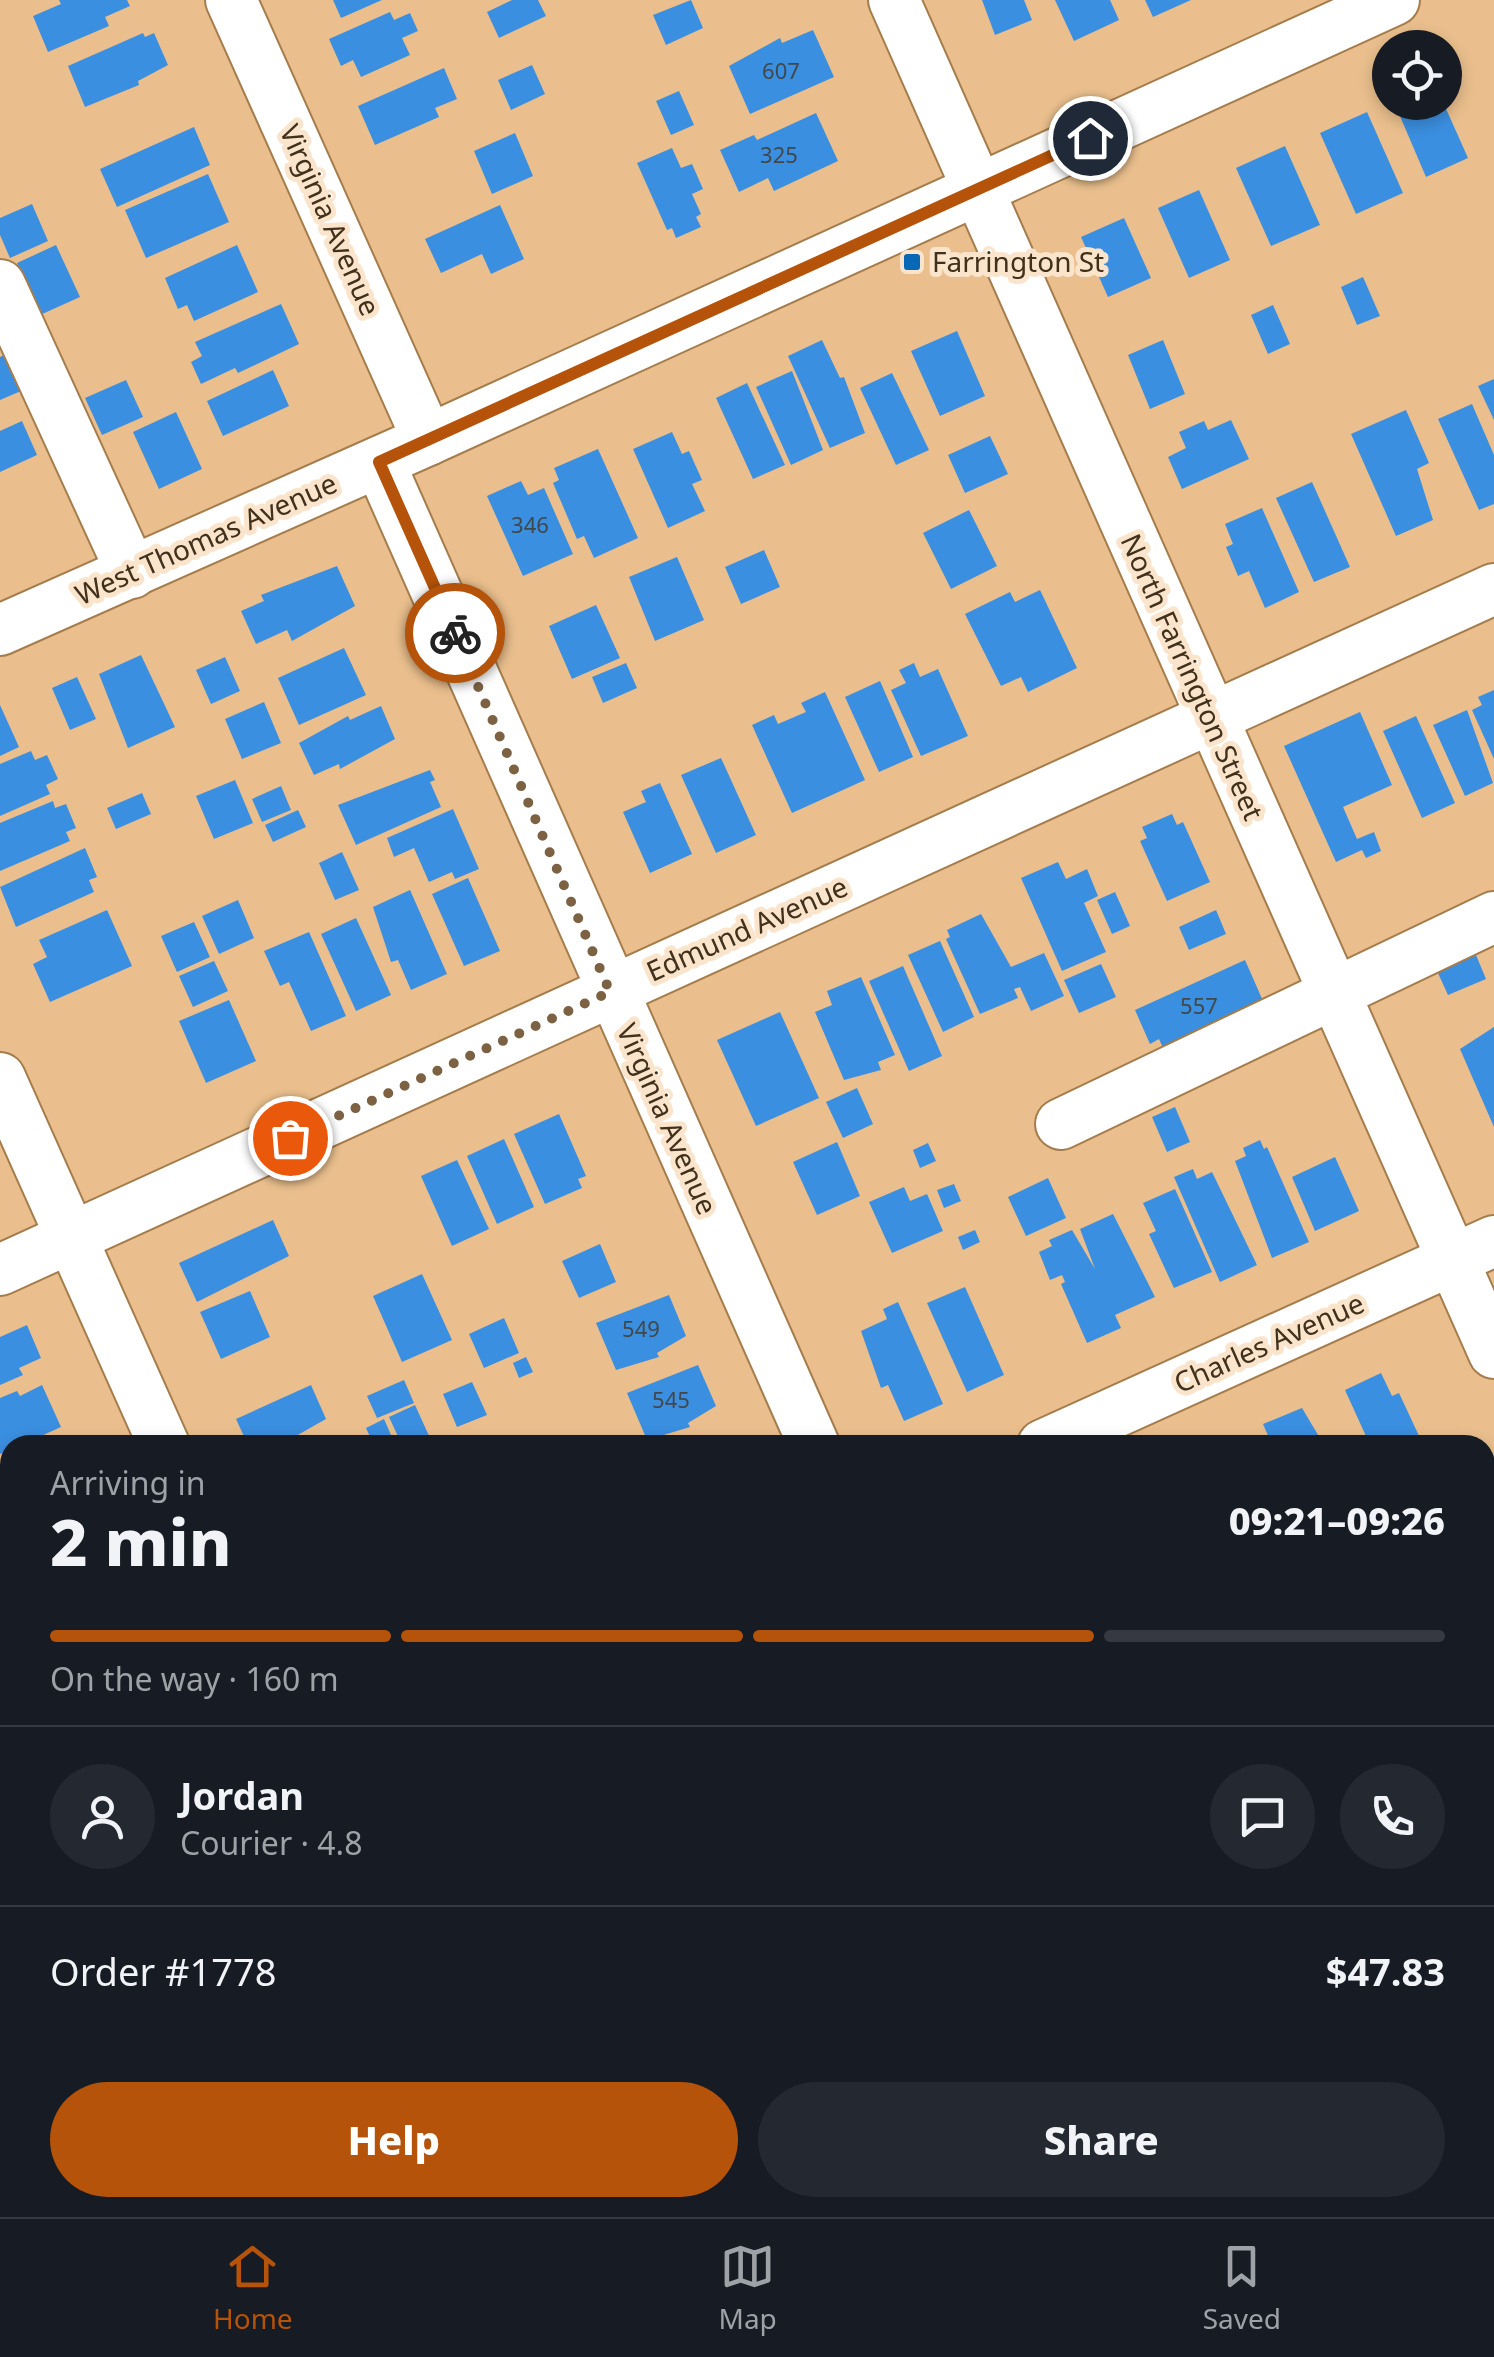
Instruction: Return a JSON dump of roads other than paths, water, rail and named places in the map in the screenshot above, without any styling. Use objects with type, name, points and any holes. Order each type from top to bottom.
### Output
[{"type":"street","name":"Virginia Avenue","points":[[232,0],[428,440]]},
{"type":"street","name":"North Farrington Street","points":[[894,0],[1334,992],[1474,1250],[1494,1353]]},
{"type":"street","name":"West Thomas Avenue","points":[[0,630],[428,440],[1394,0]]},
{"type":"street","points":[[0,284],[132,573]]},
{"type":"street","name":"Virginia Avenue","points":[[379,462],[610,992],[809,1435]]},
{"type":"street","name":"Edmund Avenue","points":[[0,1270],[1494,589]]},
{"type":"street","points":[[1061,1124],[1494,917]]},
{"type":"street","points":[[0,1078],[160,1435]]},
{"type":"street","name":"Charles Avenue","points":[[1065,1435],[1474,1250]]},
{"type":"place","name":"Farrington St","points":[[912,262]]}]
